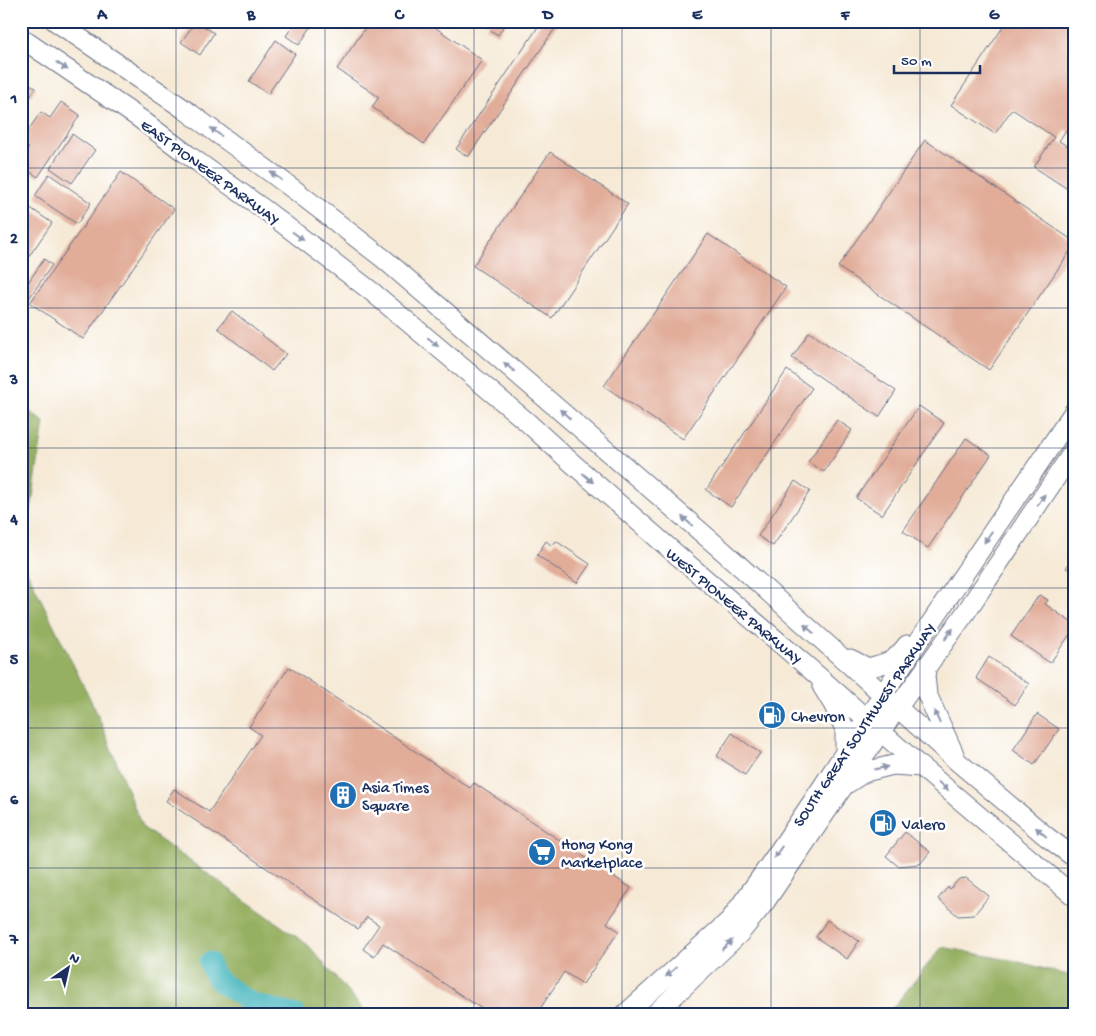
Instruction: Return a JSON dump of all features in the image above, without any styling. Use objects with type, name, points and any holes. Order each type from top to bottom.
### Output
[{"type":"main road","name":"EAST PIONEER PARKWAY","points":[[55,21],[184,108],[289,186],[384,260],[413,286]]},
{"type":"main road","name":"EAST PIONEER PARKWAY","points":[[21,38],[139,118],[188,156],[265,210],[396,311]]},
{"type":"main road","name":"WEST PIONEER PARKWAY","points":[[413,286],[723,551],[958,762],[1047,837],[1075,858]]},
{"type":"main road","name":"WEST PIONEER PARKWAY","points":[[396,311],[526,421],[648,530],[921,767],[1075,897]]},
{"type":"main road","points":[[526,421],[546,398]]},
{"type":"main road","name":"SOUTH GREAT SOUTHWEST PARKWAY","points":[[654,1015],[740,933],[765,902],[845,785],[874,725],[883,694],[1075,410]]},
{"type":"main road","name":"SOUTH GREAT SOUTHWEST PARKWAY","points":[[624,1015],[730,920],[845,753],[874,725],[897,708],[966,612],[1075,450]]},
{"type":"main road","points":[[833,650],[868,668],[887,663],[898,657],[936,615]]},
{"type":"main road","points":[[927,664],[925,676],[927,694],[958,762]]},
{"type":"main road","points":[[810,669],[833,704],[845,729],[845,753]]},
{"type":"main road","points":[[845,785],[865,772],[893,765],[921,767]]},
{"type":"green space","points":[[21,406],[44,422],[23,563],[97,713],[142,827],[308,945],[368,1015],[21,1015]]},
{"type":"green space","points":[[942,947],[1019,962],[1075,977],[1075,1015],[887,1015]]},
{"type":"building","points":[[145,21],[161,21],[156,29]]},
{"type":"building","points":[[196,21],[214,33],[200,55],[181,42]]},
{"type":"building","points":[[296,21],[315,21],[299,45],[286,36]]},
{"type":"building","points":[[370,21],[426,21],[482,60],[424,144],[372,107],[379,97],[337,69]]},
{"type":"building","points":[[490,21],[507,21],[498,35],[486,27]]},
{"type":"building","points":[[542,21],[560,21],[468,157],[456,149]]},
{"type":"building","points":[[1007,21],[1075,21],[1075,136],[1066,130],[1059,141],[1075,151],[1075,194],[1034,167],[1054,137],[1012,109],[995,134],[951,105]]},
{"type":"building","points":[[276,40],[295,54],[268,94],[249,81]]},
{"type":"building","points":[[21,78],[36,88],[21,109]]},
{"type":"building","points":[[61,102],[80,115],[38,177],[21,166],[21,159],[29,148],[21,143],[21,140],[41,112],[50,118]]},
{"type":"building","points":[[72,134],[95,150],[72,183],[50,168]]},
{"type":"building","points":[[925,140],[1075,242],[989,370],[838,267]]},
{"type":"building","points":[[550,152],[628,204],[552,318],[473,266]]},
{"type":"building","points":[[121,172],[174,209],[83,339],[30,303]]},
{"type":"building","points":[[49,174],[91,203],[77,224],[35,196]]},
{"type":"building","points":[[26,205],[52,223],[21,268],[21,212]]},
{"type":"building","points":[[708,234],[786,287],[683,439],[604,386]]},
{"type":"building","points":[[44,259],[52,265],[21,310],[21,293]]},
{"type":"building","points":[[232,311],[286,354],[272,371],[218,328]]},
{"type":"building","points":[[809,332],[896,391],[879,417],[792,358]]},
{"type":"building","points":[[787,370],[812,388],[731,507],[706,490]]},
{"type":"building","points":[[919,406],[944,423],[882,515],[856,498]]},
{"type":"building","points":[[837,420],[852,430],[824,472],[808,462]]},
{"type":"building","points":[[966,438],[991,455],[928,548],[903,531]]},
{"type":"building","points":[[795,481],[810,491],[773,546],[758,536]]},
{"type":"building","points":[[546,541],[552,546],[556,541],[590,564],[577,583],[537,555]]},
{"type":"building","points":[[1075,555],[1075,574],[1066,568]]},
{"type":"building","points":[[1039,595],[1048,600],[1045,604],[1075,625],[1050,663],[1011,636]]},
{"type":"building","points":[[989,657],[1029,684],[1015,705],[976,678]]},
{"type":"building","points":[[289,667],[470,788],[474,783],[631,888],[607,923],[619,931],[583,984],[564,972],[536,1015],[491,1015],[383,943],[374,957],[363,949],[379,925],[367,917],[358,929],[166,801],[174,789],[209,812],[261,735],[249,727]]},
{"type":"building","points":[[1037,714],[1059,729],[1034,765],[1013,750]]},
{"type":"building","points":[[732,733],[760,753],[745,775],[717,756]]},
{"type":"building","points":[[905,832],[930,852],[920,864],[898,866],[886,856]]},
{"type":"building","points":[[966,878],[989,896],[974,915],[958,916],[938,899],[948,887],[950,889],[959,879]]},
{"type":"building","points":[[827,920],[859,941],[847,959],[816,937]]},
{"type":"waterway","points":[[209,962],[213,973],[220,982],[253,1004],[296,1015]]},
{"type":"place","name":"Chevron","points":[[772,715]]},
{"type":"place","name":"Asia Times Square","points":[[343,795]]},
{"type":"place","name":"Valero","points":[[883,823]]},
{"type":"place","name":"Hong Kong Marketplace","points":[[542,852]]}]
